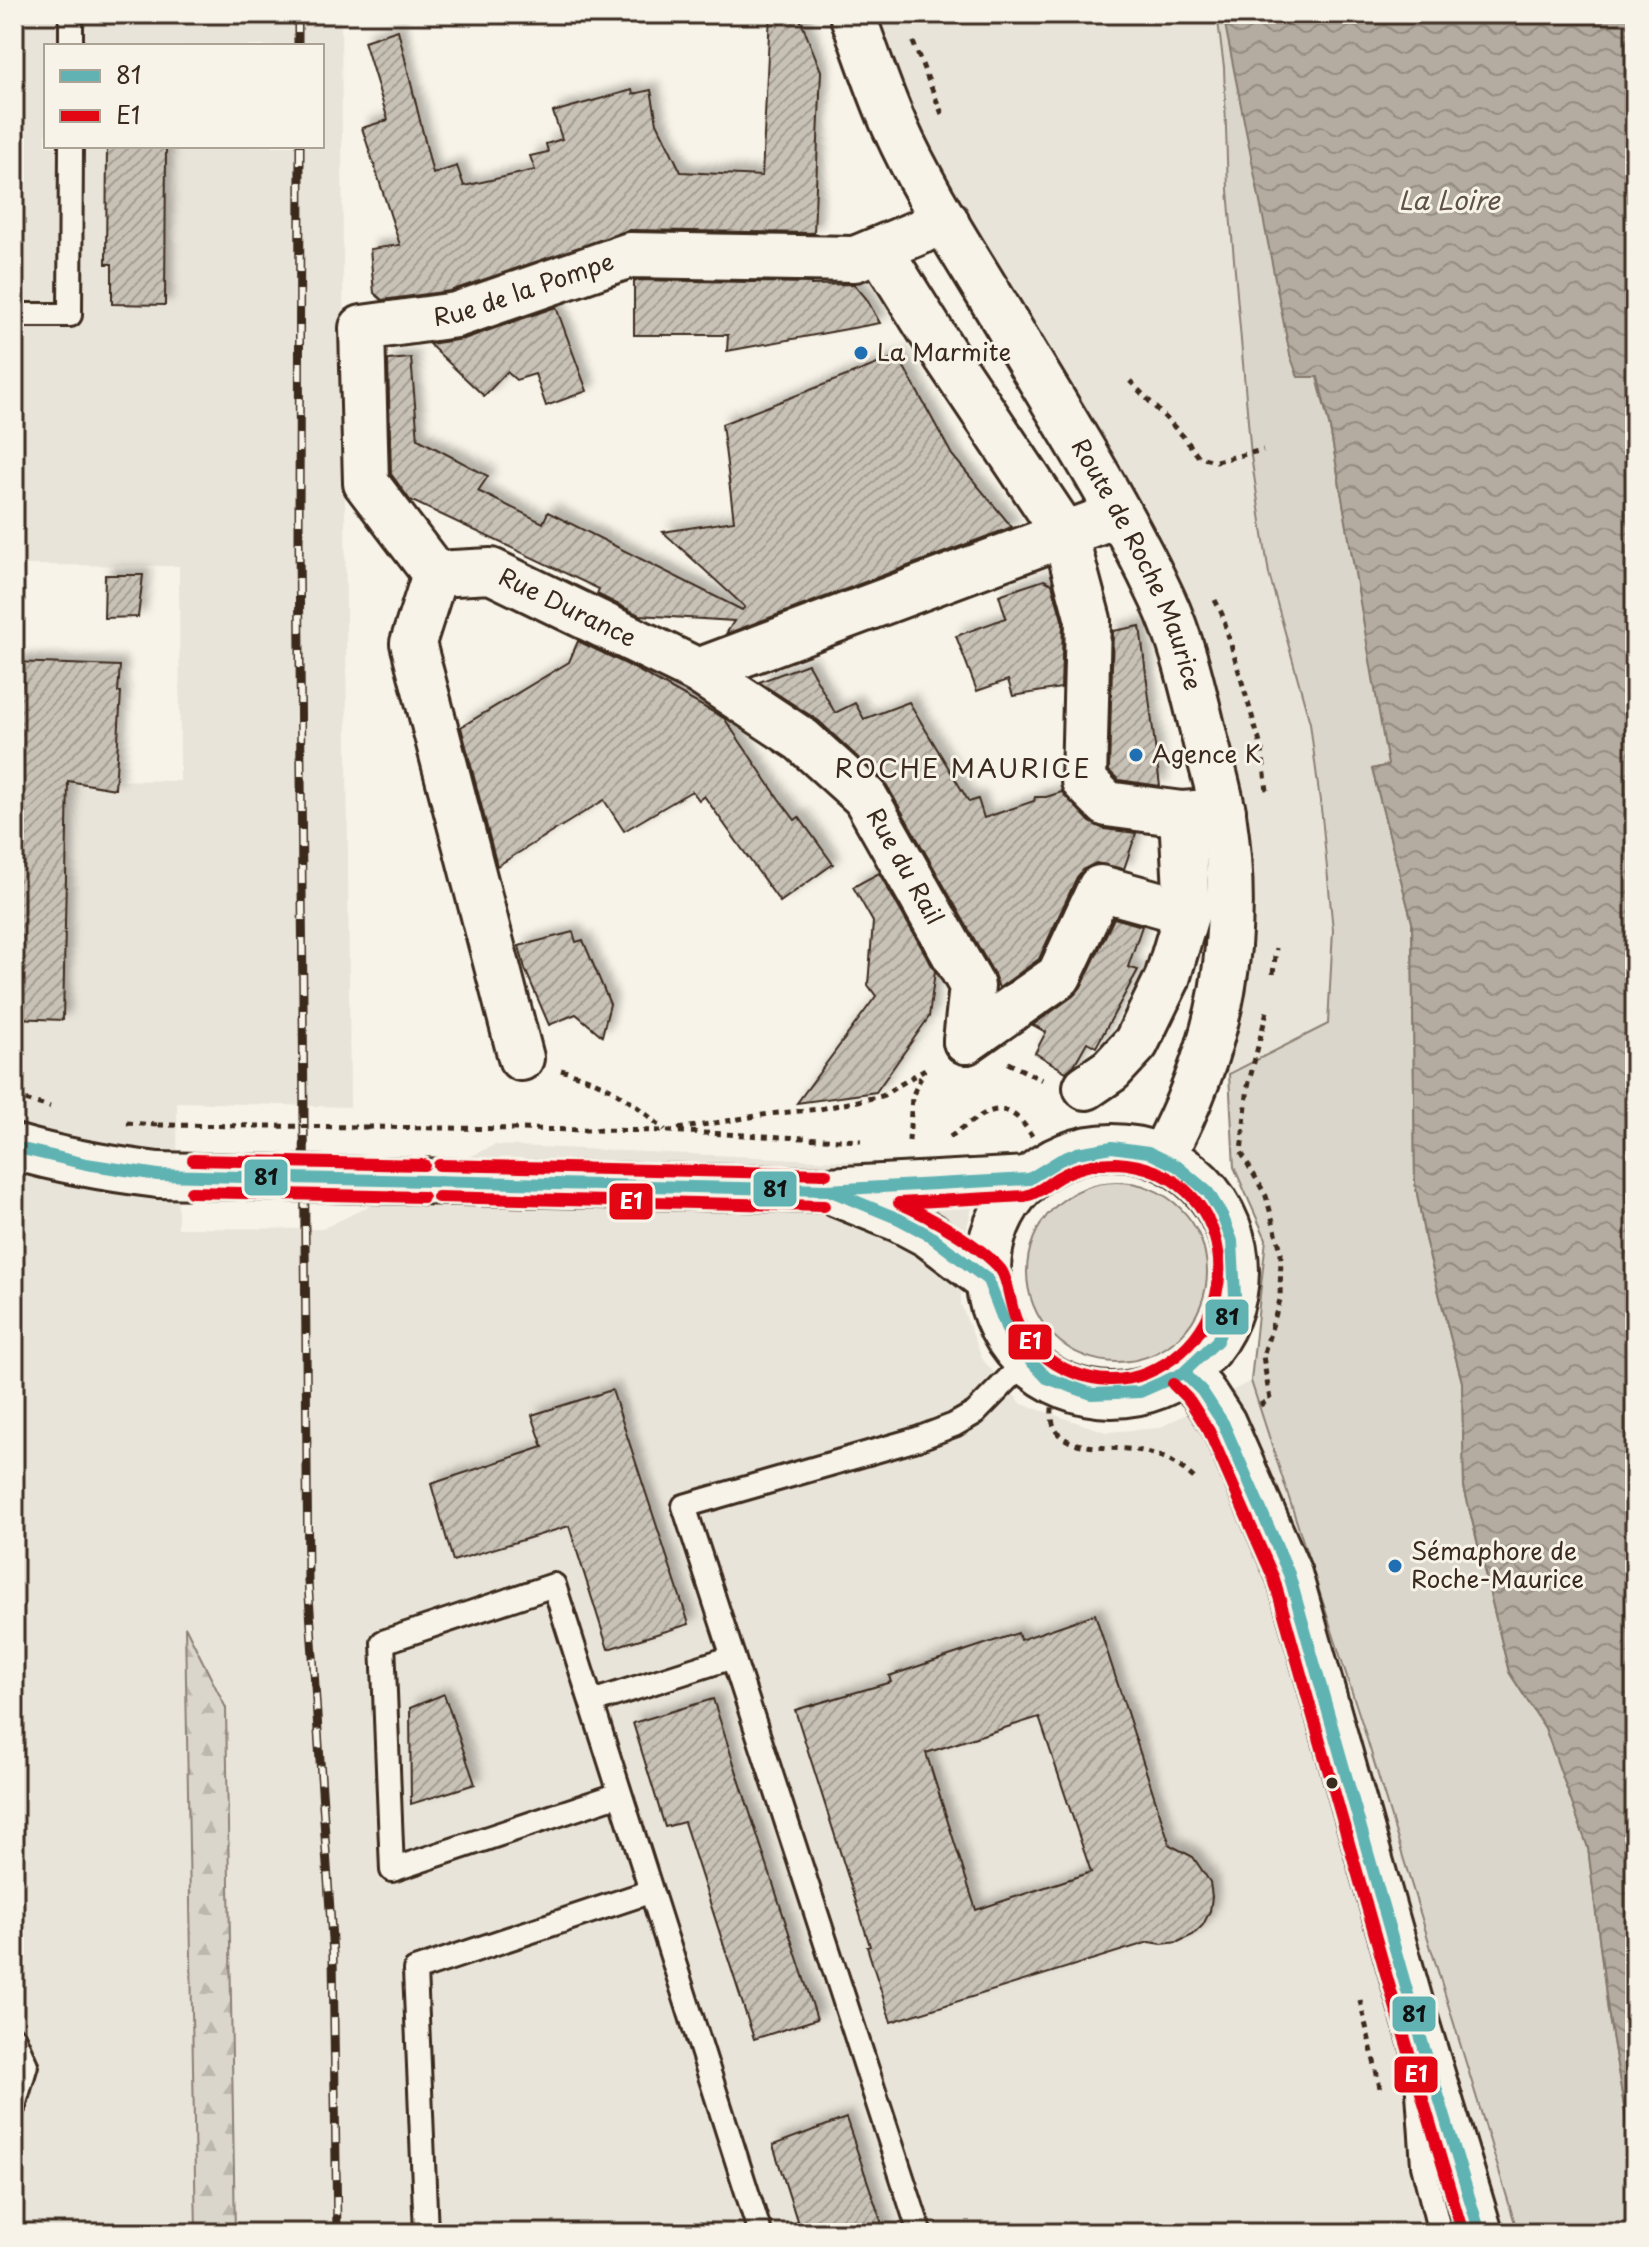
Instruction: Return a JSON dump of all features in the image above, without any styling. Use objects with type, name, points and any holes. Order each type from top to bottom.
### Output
[{"type":"street","name":"Route de Roche Maurice","points":[[852,14],[895,126],[946,221],[1119,514],[1163,600],[1193,689],[1202,812],[1187,912],[1167,979],[1136,1043],[1111,1070],[1086,1087]]},
{"type":"street","name":"Rue de la Pompe","points":[[435,574],[366,483],[362,328],[456,315],[630,255],[855,259],[946,221]]},
{"type":"street","points":[[880,250],[946,356],[1065,534],[1088,620],[1084,781],[1107,804],[1202,812]]},
{"type":"street","points":[[698,671],[1119,514]]},
{"type":"street","name":"Rue Durance","points":[[435,574],[491,571],[698,671]]},
{"type":"street","points":[[435,574],[413,643],[521,1058]]},
{"type":"street","name":"Rue du Rail","points":[[698,671],[802,740],[865,797],[972,986],[966,1041]]},
{"type":"street","name":"Route de Roche Maurice","points":[[1162,1157],[1175,1134],[1204,1061],[1224,992],[1231,927],[1230,874],[1202,812]]},
{"type":"street","points":[[966,1041],[1059,976],[1100,888],[1187,912]]},
{"type":"street","points":[[14,1147],[81,1164],[158,1175],[827,1190],[1037,1173]]},
{"type":"street","points":[[1115,1147],[1139,1149],[1162,1157],[1202,1185],[1227,1224],[1236,1271],[1235,1295],[1228,1318],[1202,1358],[1184,1373],[1144,1392],[1122,1396],[1089,1393],[1042,1372],[1002,1330],[992,1305],[988,1280],[989,1253],[995,1228],[1015,1193],[1037,1173],[1066,1155],[1115,1147]]},
{"type":"street","points":[[827,1190],[899,1219],[929,1235],[988,1280]]},
{"type":"street","points":[[1184,1373],[1202,1391],[1223,1423],[1289,1574],[1411,2005],[1480,2233]]},
{"type":"lane","points":[[71,14],[71,44]]},
{"type":"lane","points":[[14,315],[70,315],[71,148]]},
{"type":"lane","points":[[920,2233],[684,1506],[917,1439],[954,1425],[1042,1372]]},
{"type":"lane","points":[[620,1794],[392,1870],[383,1642],[554,1585],[592,1702],[620,1794],[649,1892],[760,2233]]},
{"type":"lane","points":[[592,1702],[733,1657]]},
{"type":"lane","points":[[426,2233],[415,1970],[649,1892]]},
{"type":"lane","points":[[1411,2005],[1423,2165],[1440,2233]]},
{"type":"lane","points":[[14,2038],[26,2065],[14,2106]]},
{"type":"path","points":[[1130,381],[1199,457],[1216,461],[1263,450]]},
{"type":"path","points":[[966,1041],[1058,1086],[1086,1087]]},
{"type":"path","points":[[521,1058],[591,1078],[622,1093],[666,1131]]},
{"type":"path","points":[[666,1131],[820,1109],[882,1096],[925,1069]]},
{"type":"path","points":[[14,1097],[57,1109]]},
{"type":"path","points":[[909,1143],[912,1097]]},
{"type":"path","points":[[938,1142],[950,1138],[979,1116],[991,1111],[1004,1111],[1019,1116],[1031,1135],[1037,1173]]},
{"type":"path","points":[[116,1122],[666,1131],[866,1141]]},
{"type":"path","points":[[894,1142],[918,1143]]},
{"type":"path","points":[[1042,1372],[1052,1421],[1057,1432],[1068,1441],[1093,1447],[1144,1451],[1185,1469]]},
{"type":"shaded area","points":[[14,14],[341,14],[350,1107],[177,1102],[178,1228],[322,1229],[494,1145],[994,1168],[975,1197],[960,1252],[961,1305],[983,1360],[1022,1404],[1106,1432],[1159,1428],[1251,1381],[1363,1726],[1518,2233],[235,2233],[226,1708],[186,1629],[196,2233],[14,2233],[14,779],[180,781],[179,566],[14,565]]},
{"type":"shaded area","points":[[854,14],[1217,14],[1224,67],[1228,190],[1251,456],[1269,574],[1310,723],[1333,930],[1329,1024],[1200,1088],[1242,853],[1178,625]]},
{"type":"green space","points":[[1217,14],[1223,14],[1330,428],[1389,765],[1372,769],[1412,922],[1415,1182],[1425,1239],[1462,1382],[1464,1487],[1509,1672],[1545,1728],[1588,1847],[1608,2011],[1628,2130],[1635,2148],[1635,2233],[1518,2233],[1363,1726],[1251,1381],[1266,1239],[1234,1167],[1229,1074],[1328,1024],[1333,930],[1310,723],[1269,574],[1251,456],[1228,190],[1224,67]]},
{"type":"green space","points":[[1117,1182],[1151,1189],[1181,1208],[1200,1238],[1207,1272],[1200,1306],[1181,1336],[1151,1355],[1117,1362],[1083,1355],[1053,1336],[1034,1306],[1027,1272],[1034,1238],[1053,1208],[1083,1189]]},
{"type":"green space","points":[[185,1626],[226,1708],[235,2233],[196,2233]]},
{"type":"water","name":"La Loire","points":[[1223,14],[1635,14],[1635,2148],[1628,2130],[1608,2011],[1588,1848],[1545,1728],[1509,1672],[1464,1487],[1462,1382],[1425,1239],[1415,1182],[1412,922],[1372,769],[1388,765],[1330,428],[1318,377],[1298,377],[1290,355]]},
{"type":"building","points":[[770,14],[798,14],[821,71],[814,233],[630,230],[450,291],[382,300],[374,293],[370,249],[400,245],[362,128],[388,120],[364,41],[398,30],[433,174],[457,166],[464,186],[535,170],[530,156],[548,152],[546,144],[562,139],[553,112],[632,90],[633,94],[651,90],[657,123],[681,172],[762,176]]},
{"type":"building","points":[[107,148],[166,148],[165,305],[112,304],[112,264],[106,264]]},
{"type":"building","points":[[634,280],[854,284],[880,323],[727,351],[728,335],[634,335]]},
{"type":"building","points":[[556,307],[587,391],[546,406],[535,374],[516,380],[507,372],[484,396],[429,344],[464,339]]},
{"type":"building","points":[[898,356],[952,455],[1012,527],[726,634],[734,621],[639,615],[597,594],[599,589],[410,500],[391,474],[388,360],[411,358],[418,439],[488,476],[478,491],[543,523],[548,512],[742,610],[745,607],[663,532],[734,521],[722,424]]},
{"type":"building","points":[[105,575],[143,575],[138,617],[104,618]]},
{"type":"building","points":[[1044,580],[1052,584],[1063,623],[1061,688],[1013,696],[1008,680],[977,691],[956,636],[1006,618],[999,595]]},
{"type":"building","points":[[1140,626],[1160,786],[1119,780],[1109,771],[1113,631]]},
{"type":"building","points":[[578,641],[724,718],[779,799],[795,820],[799,817],[833,864],[780,902],[704,796],[699,800],[692,791],[624,831],[604,800],[497,866],[461,727],[569,662]]},
{"type":"building","points":[[14,662],[120,666],[115,789],[68,781],[63,1020],[14,1018]]},
{"type":"building","points":[[808,664],[835,713],[855,703],[864,719],[909,702],[969,802],[978,799],[984,818],[1034,801],[1035,797],[1062,792],[1090,822],[1104,829],[1136,833],[1124,869],[1096,863],[1084,869],[1077,877],[1039,959],[999,988],[994,974],[886,784],[819,721],[759,682]]},
{"type":"building","points":[[879,873],[935,971],[929,1017],[876,1092],[797,1103],[876,996],[868,985],[873,922],[853,887]]},
{"type":"building","points":[[1114,918],[1142,926],[1128,967],[1138,970],[1096,1047],[1087,1042],[1074,1065],[1066,1072],[1035,1053],[1046,1032],[1033,1025],[1081,987]]},
{"type":"building","points":[[573,932],[576,942],[583,940],[610,1004],[602,1036],[576,1014],[549,1025],[525,969],[519,946]]},
{"type":"building","points":[[612,1390],[689,1624],[608,1649],[569,1526],[453,1561],[431,1484],[543,1447],[532,1415]]},
{"type":"building","points":[[1095,1614],[1170,1845],[1193,1857],[1210,1882],[1210,1911],[1193,1935],[1178,1942],[1149,1942],[891,2022],[795,1710],[891,1682],[889,1676],[1018,1633],[1020,1640]],"holes":[[[1039,1717],[1091,1872],[976,1910],[926,1753]]]},
{"type":"building","points":[[444,1694],[475,1784],[411,1804],[410,1708]]},
{"type":"building","points":[[713,1699],[817,2019],[754,2039],[684,1822],[665,1827],[633,1723]]},
{"type":"building","points":[[846,2118],[885,2233],[801,2233],[773,2145]]},
{"type":"railway","points":[[298,14],[298,44]]},
{"type":"railway","points":[[300,148],[299,541],[308,1581],[333,1955],[337,2233]]},
{"type":"transit line","name":"81","points":[[14,1147],[86,1164],[158,1175],[827,1190],[1029,1179]]},
{"type":"transit line","name":"81","points":[[988,1280],[1011,1340],[1047,1378],[1092,1394],[1140,1392],[1183,1373],[1217,1341],[1235,1296],[1232,1241],[1222,1215],[1208,1192],[1177,1166],[1148,1152],[1112,1147],[1077,1153],[1029,1179]]},
{"type":"transit line","name":"E1","points":[[193,1160],[424,1165]]},
{"type":"transit line","name":"E1","points":[[1116,1163],[1156,1172],[1187,1192],[1208,1219],[1218,1252],[1218,1287],[1206,1321],[1182,1350],[1147,1373],[1129,1378],[1091,1378],[1055,1364],[1027,1338],[1017,1322],[1001,1270],[981,1251],[953,1232],[899,1203],[1025,1196],[1072,1171],[1116,1163]]},
{"type":"transit line","name":"E1","points":[[439,1165],[826,1174]]},
{"type":"transit line","name":"81","points":[[831,1191],[929,1235],[988,1280]]},
{"type":"transit line","name":"E1","points":[[191,1192],[423,1197]]},
{"type":"transit line","name":"E1","points":[[438,1197],[824,1206]]},
{"type":"transit line","name":"81","points":[[1184,1373],[1202,1391],[1223,1423],[1289,1574],[1411,2005],[1480,2233]]},
{"type":"transit line","name":"E1","points":[[1173,1384],[1190,1401],[1209,1431],[1274,1579],[1463,2233]]},
{"type":"place","name":"La Marmite","points":[[861,353]]},
{"type":"place","name":"Agence K","points":[[1136,755]]},
{"type":"place","name":"Sémaphore de Roche-Maurice","points":[[1395,1566]]},
{"type":"district","name":"ROCHE MAURICE","points":[[963,769]]}]
